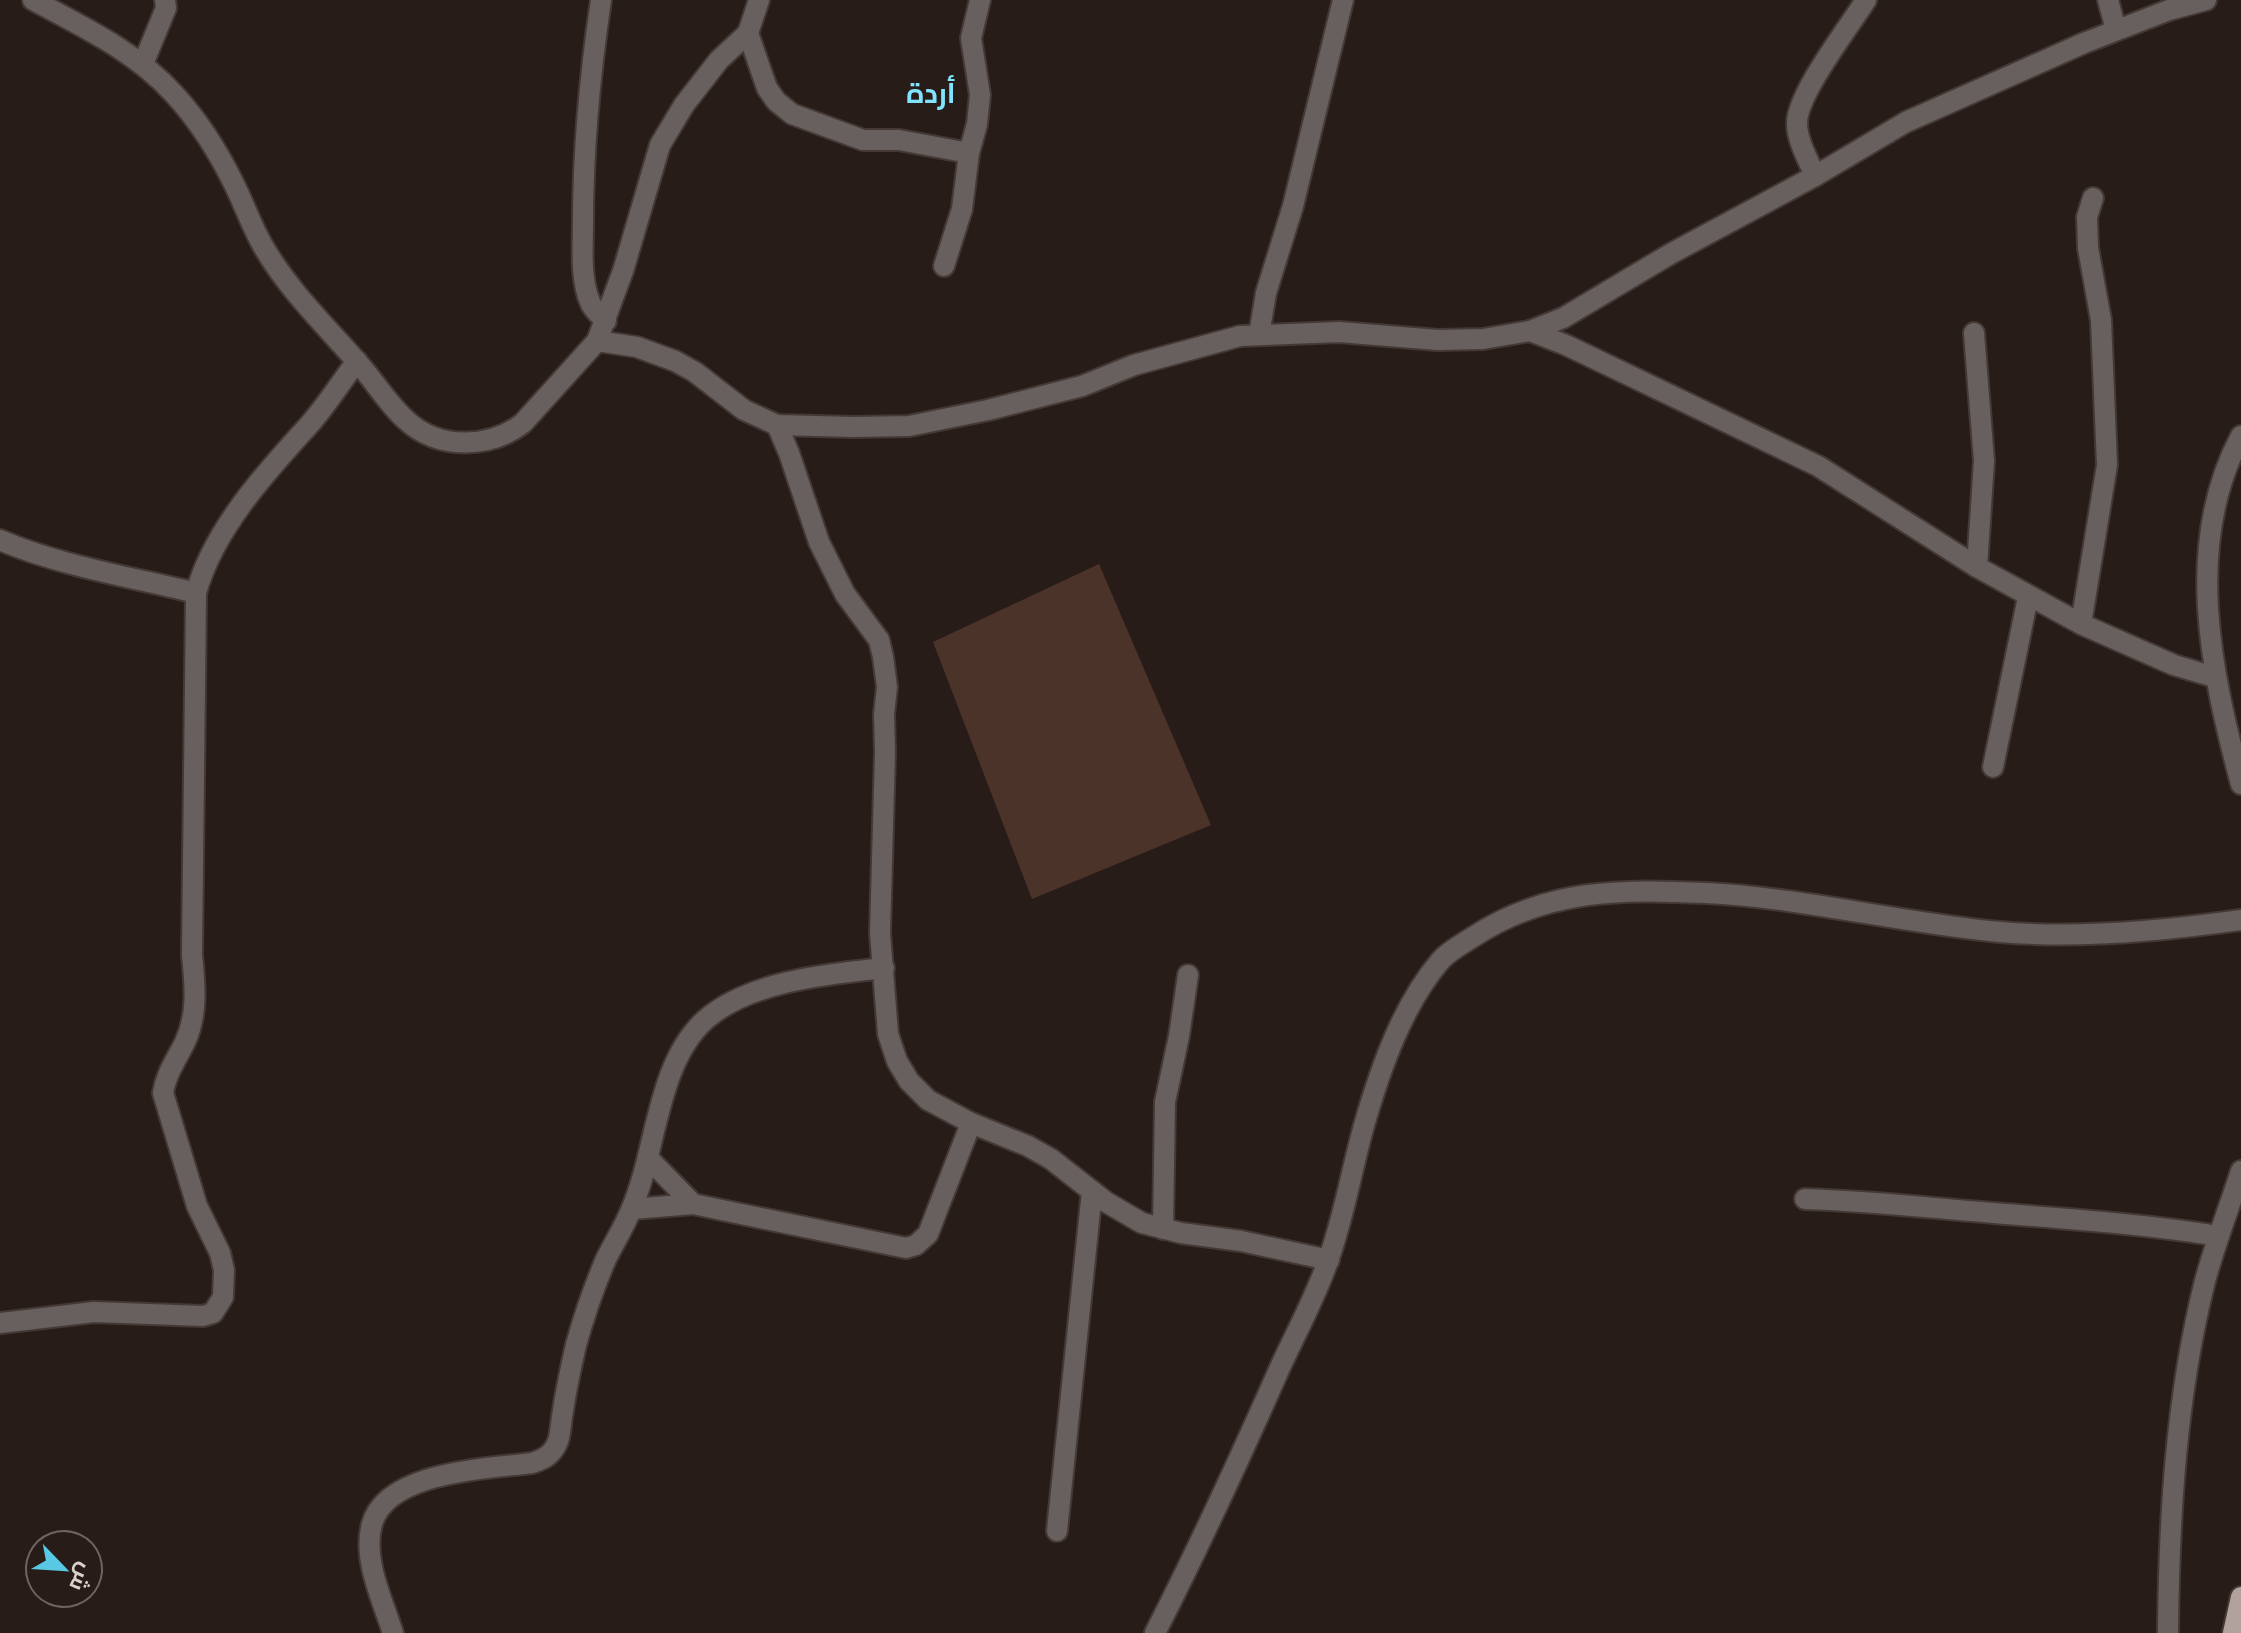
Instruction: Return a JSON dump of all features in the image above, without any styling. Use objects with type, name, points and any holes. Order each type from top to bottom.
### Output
[{"type":"main road","points":[[2233,1633],[2241,1597]]},
{"type":"street","points":[[33,0],[120,48],[143,64],[175,94],[218,153],[263,245],[301,301],[357,361],[393,407],[418,430],[455,442],[475,443],[494,440],[523,423],[597,341],[606,321],[660,145],[684,105],[719,60],[774,0]]},
{"type":"street","points":[[143,64],[166,8],[165,0]]},
{"type":"street","points":[[601,0],[588,98],[583,257],[589,301],[606,321]]},
{"type":"street","points":[[759,0],[750,28],[767,88],[776,101],[792,114],[863,140],[899,140],[969,153]]},
{"type":"street","points":[[944,266],[962,209],[969,153],[977,124],[980,95],[971,38],[980,0]]},
{"type":"street","points":[[1259,335],[1266,293],[1293,206],[1343,0]]},
{"type":"street","points":[[1815,176],[1799,137],[1798,111],[1807,91],[1866,0]]},
{"type":"street","points":[[2108,0],[2116,30]]},
{"type":"street","points":[[597,341],[637,347],[675,361],[695,372],[744,410],[777,425],[909,426],[1082,386],[1134,365],[1215,341],[1259,335],[1339,332],[1438,340],[1483,339],[1530,331],[1563,318],[1906,122],[2116,30],[2206,0]]},
{"type":"street","points":[[2081,624],[2107,465],[2101,320],[2088,248],[2087,217],[2093,198]]},
{"type":"street","points":[[1530,331],[1566,345],[1818,466],[1977,567],[2081,624],[2174,665],[2214,677]]},
{"type":"street","points":[[1974,333],[1984,461],[1977,567]]},
{"type":"street","points":[[0,1323],[94,1312],[203,1316],[213,1313],[223,1297],[226,1282],[220,1253],[197,1206],[163,1093],[190,1027],[194,998],[196,593],[215,545],[282,453],[311,423],[357,361]]},
{"type":"street","points":[[777,425],[819,542],[845,594],[879,640],[883,657],[887,687],[880,933],[888,1034],[909,1081],[928,1100],[1051,1159],[1125,1215],[1163,1229],[1241,1241],[1329,1260]]},
{"type":"street","points":[[2241,436],[2218,497],[2210,548],[2207,616],[2214,677],[2241,784]]},
{"type":"street","points":[[0,540],[56,559],[196,593]]},
{"type":"street","points":[[1993,767],[2028,597]]},
{"type":"street","points":[[1155,1633],[1214,1513],[1329,1260],[1365,1120],[1395,1040],[1418,995],[1443,958],[1503,918],[1562,899],[1612,893],[1704,893],[1809,902],[1912,921],[2004,932],[2104,933],[2241,920]]},
{"type":"street","points":[[393,1633],[373,1570],[372,1523],[400,1490],[420,1481],[532,1463],[551,1454],[559,1439],[576,1347],[591,1298],[607,1257],[632,1209],[671,1070],[688,1040],[721,1008],[742,999],[798,980],[884,968]]},
{"type":"street","points":[[1163,1229],[1165,1102],[1188,975]]},
{"type":"street","points":[[632,1209],[693,1204],[894,1247],[916,1245],[928,1234],[971,1123]]},
{"type":"street","points":[[648,1158],[693,1204]]},
{"type":"street","points":[[2168,1633],[2168,1571],[2179,1424],[2195,1326],[2219,1236],[2241,1171]]},
{"type":"street","points":[[1057,1531],[1092,1191]]},
{"type":"street","points":[[1805,1199],[1878,1201],[1991,1213],[2103,1220],[2219,1236]]},
{"type":"shaded area","points":[[1099,564],[1211,825],[1032,899],[933,642]]},
{"type":"district","name":"أردة","points":[[931,93]]}]
